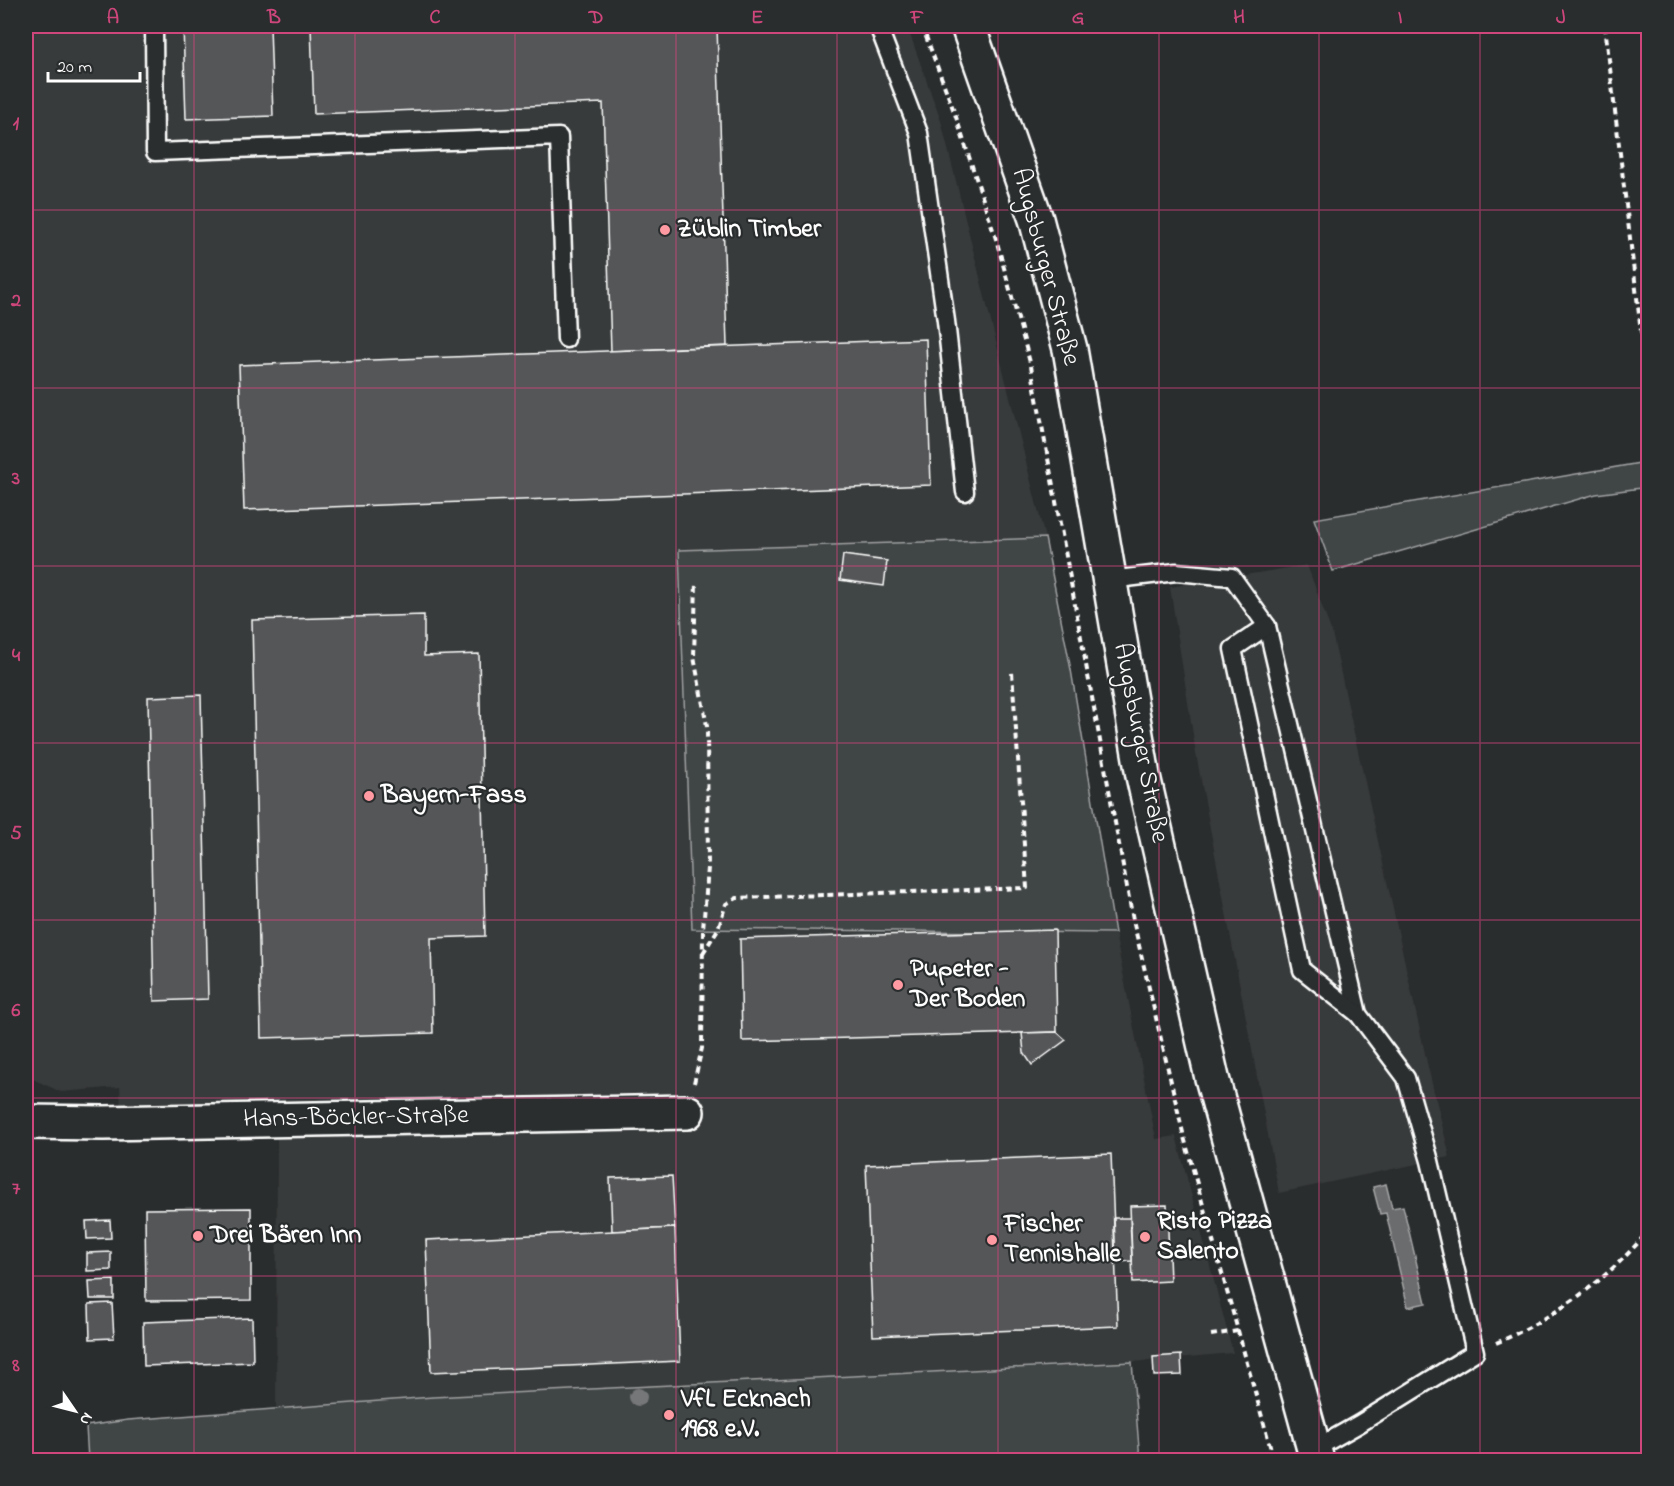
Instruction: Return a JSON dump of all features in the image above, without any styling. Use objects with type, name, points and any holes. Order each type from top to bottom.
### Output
[{"type":"main road","name":"Augsburger Straße","points":[[968,26],[1036,219],[1070,349],[1143,776],[1212,1078],[1315,1455]]},
{"type":"main road","name":"Hans-Böckler-Straße","points":[[26,1122],[103,1123],[687,1112]]},
{"type":"lane","points":[[154,26],[155,152],[559,137],[566,339]]},
{"type":"lane","points":[[878,26],[919,133],[946,321],[965,492]]},
{"type":"lane","points":[[1110,580],[1176,572],[1232,577],[1267,626],[1358,1014]]},
{"type":"lane","points":[[1267,626],[1233,649],[1302,970],[1358,1014],[1406,1078],[1430,1161],[1475,1352],[1359,1424],[1315,1455]]},
{"type":"path","points":[[1605,26],[1648,391]]},
{"type":"path","points":[[687,1112],[702,1048],[703,953],[708,868],[707,726],[694,657],[696,582]]},
{"type":"path","points":[[703,953],[718,929],[726,904],[737,898],[1027,888],[1012,672]]},
{"type":"path","points":[[1475,1352],[1518,1333],[1595,1285],[1637,1245],[1648,1231]]},
{"type":"path","points":[[1211,1335],[1238,1331]]},
{"type":"shaded area","points":[[26,26],[907,26],[941,121],[1045,538],[679,550],[692,929],[1115,933],[1156,1139],[1176,1136],[1233,1353],[1132,1362],[433,1397],[276,1410],[277,1134],[122,1138],[120,1087],[61,1092],[26,1076]]},
{"type":"shaded area","points":[[1646,462],[1648,487],[1596,494],[1333,571],[1314,519]]},
{"type":"shaded area","points":[[1045,538],[1071,670],[1115,933],[692,929],[679,550]]},
{"type":"shaded area","points":[[1307,565],[1332,633],[1450,1157],[1279,1193],[1196,754],[1170,587]]},
{"type":"shaded area","points":[[1386,1184],[1392,1208],[1403,1206],[1426,1303],[1408,1307],[1386,1213],[1380,1214],[1373,1187]]},
{"type":"shaded area","name":"VfL Ecknach 1968 e.V.","points":[[1132,1362],[1140,1460],[88,1460],[86,1426],[128,1420],[433,1397]]},
{"type":"building","points":[[183,26],[270,26],[273,116],[186,119]]},
{"type":"building","name":"Züblin Timber","points":[[311,26],[717,26],[727,346],[611,351],[603,103],[314,114]]},
{"type":"building","points":[[926,339],[931,485],[244,510],[239,365]]},
{"type":"building","points":[[843,555],[887,561],[884,586],[840,580]]},
{"type":"building","name":"Bayern-Fass","points":[[424,615],[424,656],[479,654],[485,936],[431,938],[433,1033],[261,1038],[252,620]]},
{"type":"building","points":[[201,695],[208,999],[154,1001],[148,697]]},
{"type":"building","name":"Pupeter - Der Boden","points":[[1055,930],[1057,1032],[742,1041],[740,939]]},
{"type":"building","points":[[1057,1032],[1066,1040],[1032,1065],[1024,1053],[1022,1033]]},
{"type":"building","name":"Fischer Tennishalle","points":[[1111,1154],[1118,1326],[873,1336],[866,1165]]},
{"type":"building","points":[[672,1176],[675,1228],[612,1231],[610,1178]]},
{"type":"building","points":[[1167,1205],[1170,1281],[1133,1283],[1130,1206]]},
{"type":"building","name":"Drei Bären Inn","points":[[251,1208],[251,1300],[146,1301],[145,1209]]},
{"type":"building","points":[[1114,1218],[1130,1218],[1132,1261],[1116,1262]]},
{"type":"building","points":[[110,1220],[111,1238],[87,1239],[86,1221]]},
{"type":"building","points":[[675,1228],[680,1361],[431,1372],[426,1240]]},
{"type":"building","points":[[111,1252],[111,1270],[87,1271],[87,1253]]},
{"type":"building","points":[[114,1280],[114,1299],[90,1299],[89,1281]]},
{"type":"building","points":[[112,1303],[114,1338],[90,1339],[89,1304]]},
{"type":"building","points":[[252,1318],[253,1362],[144,1366],[143,1322]]},
{"type":"building","points":[[1181,1355],[1182,1375],[1154,1376],[1153,1357]]},
{"type":"place","name":"Züblin Timber","points":[[665,230]]},
{"type":"place","name":"Bayern-Fass","points":[[369,796]]},
{"type":"place","name":"Pupeter - Der Boden","points":[[898,985]]},
{"type":"place","name":"Drei Bären Inn","points":[[198,1236]]},
{"type":"place","name":"Risto Pizza Salento","points":[[1145,1237]]},
{"type":"place","name":"Fischer Tennishalle","points":[[992,1240]]},
{"type":"place","name":"VfL Ecknach 1968 e.V.","points":[[669,1415]]}]
